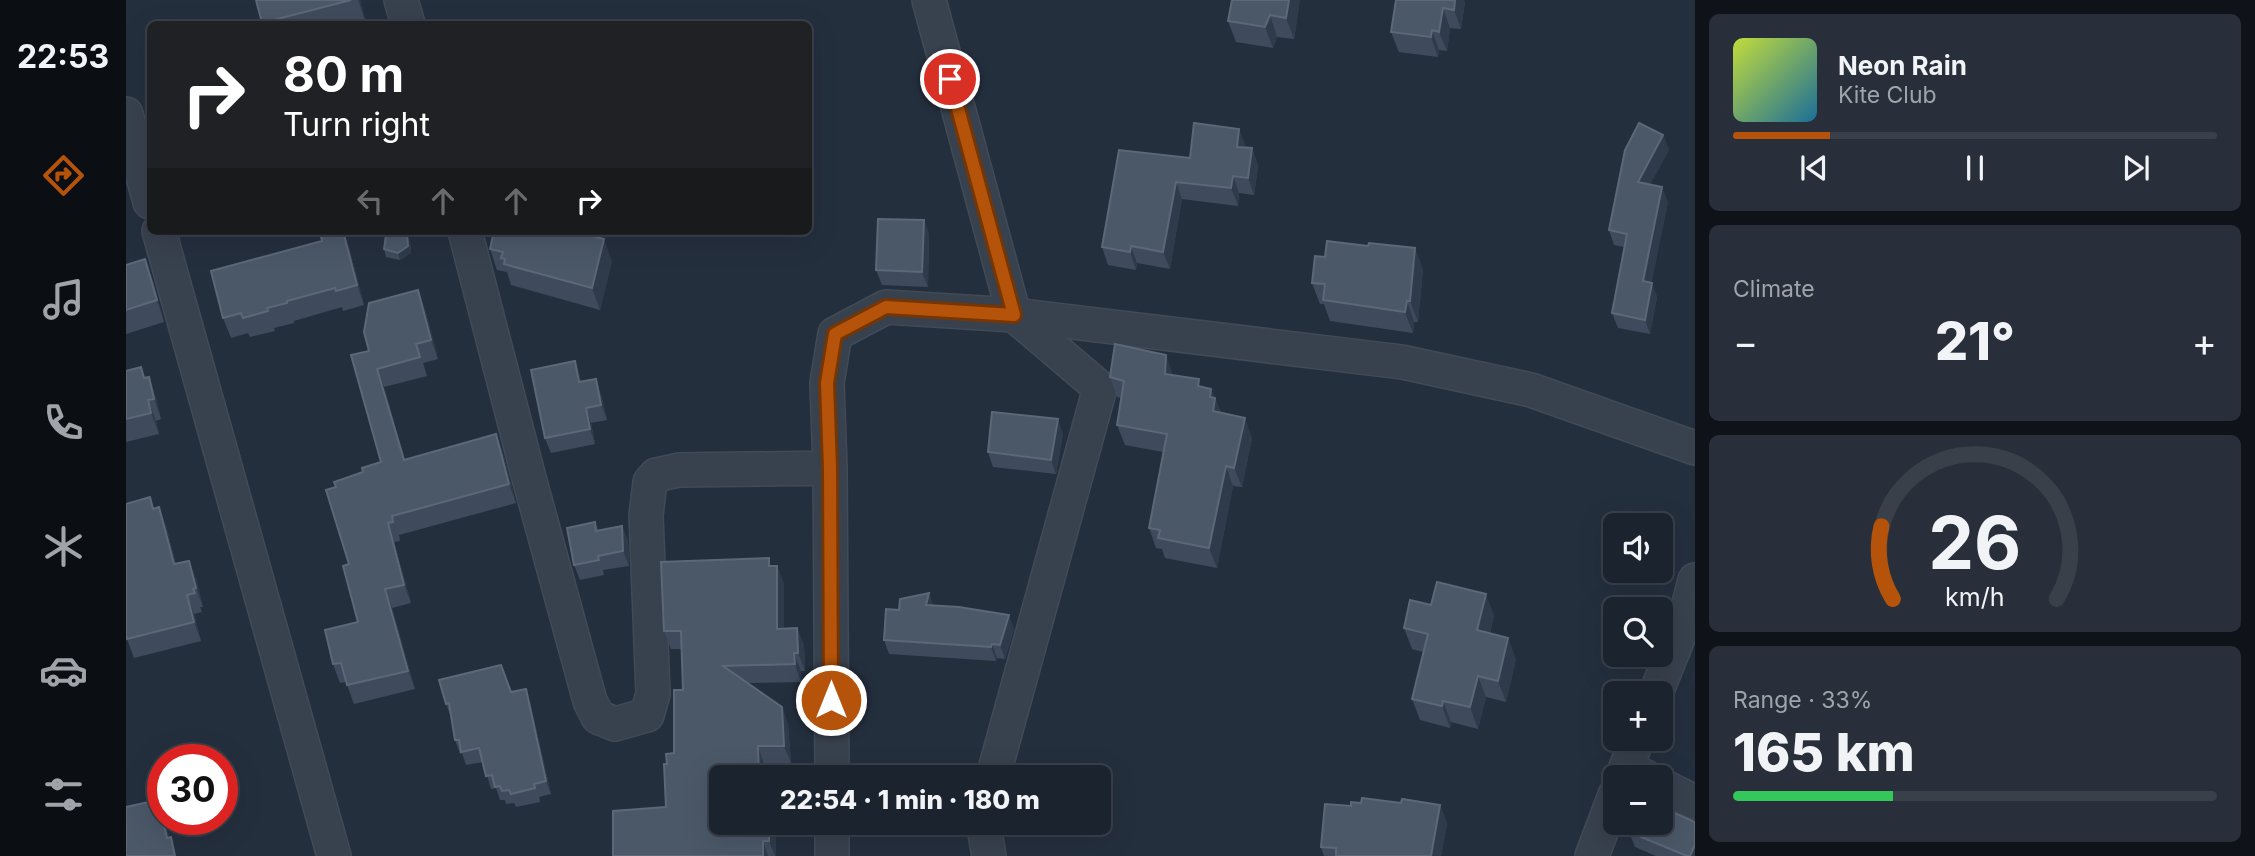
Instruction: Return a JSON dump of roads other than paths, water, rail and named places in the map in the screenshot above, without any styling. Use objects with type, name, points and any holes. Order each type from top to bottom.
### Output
[{"type":"street","points":[[401,0],[407,21]]},
{"type":"street","points":[[929,0],[1014,315],[1100,388],[996,765]]},
{"type":"street","points":[[126,114],[147,191]]},
{"type":"street","points":[[160,235],[334,856]]},
{"type":"street","points":[[467,235],[529,478],[590,701],[598,717],[615,724],[647,715],[653,694],[646,516],[650,482],[656,475],[679,470],[830,468]]},
{"type":"street","points":[[832,765],[827,383],[835,334],[886,307],[1014,315],[1402,362],[1531,390],[1695,448]]},
{"type":"street","points":[[1661,681],[1684,623],[1695,580]]},
{"type":"street","points":[[1673,791],[1695,802]]},
{"type":"street","points":[[1592,856],[1603,831]]},
{"type":"street","points":[[832,835],[832,856]]},
{"type":"street","points":[[985,835],[989,856]]}]
